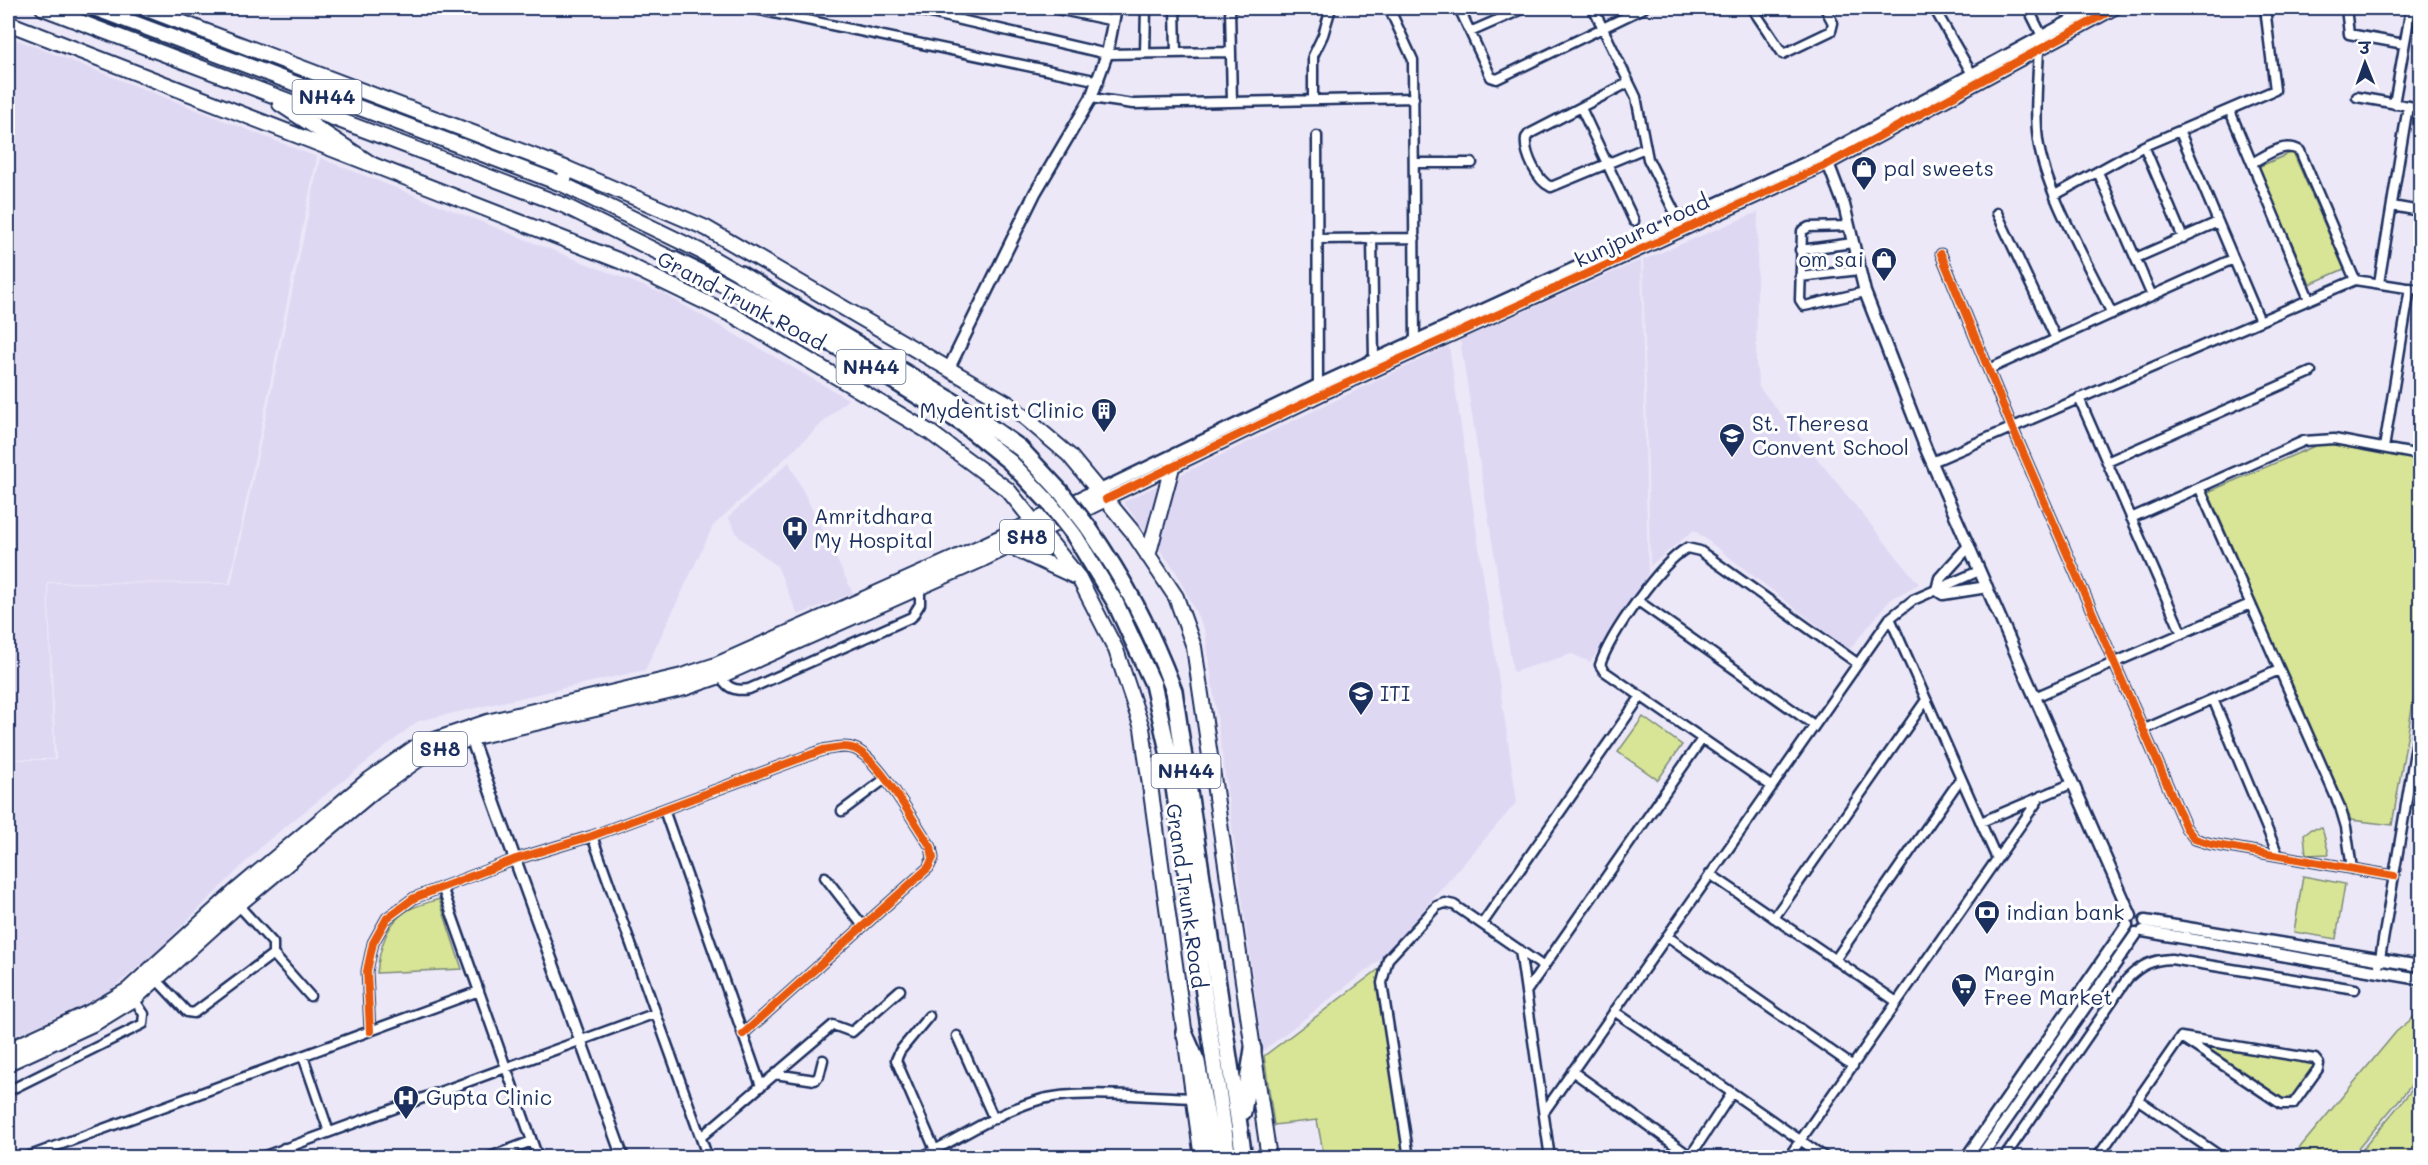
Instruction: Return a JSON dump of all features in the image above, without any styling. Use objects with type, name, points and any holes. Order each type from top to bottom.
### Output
[{"type":"highway","name":"NH44","points":[[674,260],[724,284],[852,355],[963,424],[1010,462],[1049,503],[1074,535],[1115,602],[1153,684],[1170,760],[1228,1158]]},
{"type":"highway","name":"NH44","points":[[740,274],[956,403],[1020,448],[1061,492],[1122,576],[1155,642],[1174,691],[1244,1158]]},
{"type":"highway","points":[[1184,1032],[1197,1062],[1214,1158]]},
{"type":"highway","points":[[1240,1133],[1253,1049]]},
{"type":"main road","name":"NH44","points":[[43,8],[562,205],[674,260]]},
{"type":"main road","name":"NH44","points":[[94,8],[562,184],[700,251],[740,274]]},
{"type":"main road","name":"Grand Trunk Road","points":[[144,8],[568,169],[706,228],[1009,404],[1069,455],[1103,494],[1176,597],[1194,647],[1269,1158]]},
{"type":"main road","name":"Grand Trunk Road","points":[[8,23],[620,261],[736,317],[931,433],[1008,490],[1079,578],[1116,650],[1142,728],[1202,1158]]},
{"type":"main road","points":[[258,90],[372,165]]},
{"type":"main road","points":[[562,184],[568,169]]},
{"type":"main road","points":[[1149,556],[1170,463]]},
{"type":"main road","name":"SH8","points":[[718,670],[1038,526],[1103,494]]},
{"type":"main road","name":"SH8","points":[[8,1050],[90,1012],[128,990],[240,898],[401,755],[433,739],[469,732],[682,676],[718,670],[920,587],[1010,546],[1038,526]]},
{"type":"main road","points":[[1010,546],[1079,578]]},
{"type":"main road","name":"SH8","points":[[8,1063],[96,1023],[134,999],[240,898]]},
{"type":"street","points":[[750,8],[1099,81]]},
{"type":"street","points":[[909,8],[1107,54],[1231,52]]},
{"type":"street","points":[[1052,8],[1114,21]]},
{"type":"street","points":[[949,368],[1035,193],[1091,99],[1107,54],[1116,8]]},
{"type":"street","points":[[1145,53],[1146,8]]},
{"type":"street","points":[[1175,8],[1176,52]]},
{"type":"street","points":[[1230,8],[1232,102]]},
{"type":"street","points":[[1313,100],[1313,56],[1323,35],[1331,8]]},
{"type":"street","points":[[1389,8],[1413,60],[1415,346]]},
{"type":"street","points":[[1459,8],[1491,77],[1497,80],[1644,8]]},
{"type":"street","points":[[1470,32],[1525,8]]},
{"type":"street","points":[[1593,8],[1640,113],[1648,159],[1682,227]]},
{"type":"street","points":[[1752,8],[1779,52],[1783,54],[1831,31],[1833,23],[1825,8]]},
{"type":"street","points":[[1934,8],[1972,74]]},
{"type":"street","points":[[2028,8],[2042,36],[2039,48],[2038,139],[2043,163],[2055,195],[2112,314]]},
{"type":"street","name":"kunjpura road","points":[[1827,159],[1972,74],[2094,8]]},
{"type":"street","name":"kunjpura road","points":[[1103,494],[1289,404],[1827,159],[2116,8]]},
{"type":"street","points":[[2055,195],[2144,146],[2275,90],[2265,8]]},
{"type":"street","points":[[2346,8],[2349,34],[2404,44]]},
{"type":"street","points":[[2394,104],[2411,8]]},
{"type":"street","points":[[1628,83],[1530,134],[1525,144],[1540,178],[1551,187],[1645,148]]},
{"type":"street","points":[[2357,97],[2421,108]]},
{"type":"street","points":[[1091,99],[1133,104],[1414,98]]},
{"type":"street","points":[[2379,283],[2408,106]]},
{"type":"street","points":[[1581,108],[1634,221]]},
{"type":"street","points":[[2230,111],[2309,299]]},
{"type":"street","points":[[2180,132],[2260,321]]},
{"type":"street","points":[[1317,136],[1318,385]]},
{"type":"street","points":[[2144,146],[2183,238]]},
{"type":"street","points":[[2252,163],[2285,147],[2292,147],[2300,152],[2355,280]]},
{"type":"street","points":[[1827,159],[1849,226],[1865,292],[1932,462],[2073,783],[2129,920],[2130,931],[2141,929],[2421,966]]},
{"type":"street","points":[[1415,163],[1472,163]]},
{"type":"street","points":[[2098,172],[2152,296]]},
{"type":"street","points":[[2392,206],[2421,211]]},
{"type":"street","points":[[1997,213],[2056,339]]},
{"type":"street","points":[[2136,258],[2218,222]]},
{"type":"street","points":[[1849,226],[1804,228],[1800,250],[1800,300],[1804,306],[1865,292]]},
{"type":"street","points":[[1372,238],[1374,359]]},
{"type":"street","points":[[1318,239],[1415,238]]},
{"type":"street","points":[[1800,250],[1853,243]]},
{"type":"street","points":[[1941,254],[2012,427],[2186,828],[2195,839],[2394,876]]},
{"type":"street","points":[[1989,369],[2234,259]]},
{"type":"street","points":[[1800,277],[1859,270]]},
{"type":"street","points":[[1932,462],[2355,280],[2421,290]]},
{"type":"street","points":[[2384,448],[2410,288]]},
{"type":"street","name":"kunjpura road","points":[[1289,404],[1318,385],[1374,359],[1415,346]]},
{"type":"street","points":[[2107,462],[2311,372]]},
{"type":"street","points":[[2079,398],[2182,634]]},
{"type":"street","points":[[2132,518],[2304,441],[2334,439],[2421,455]]},
{"type":"street","points":[[2200,489],[2340,807],[2346,827],[2352,869]]},
{"type":"street","points":[[1937,590],[1940,578],[1969,546]]},
{"type":"street","points":[[1772,786],[1604,671],[1600,665],[1658,572],[1674,555],[1687,548],[1700,551],[1857,663]]},
{"type":"street","points":[[1544,1112],[1890,618],[1913,600],[1979,571]]},
{"type":"street","points":[[718,670],[726,686],[733,689],[749,689],[912,617],[920,604],[920,587]]},
{"type":"street","points":[[1937,590],[1943,594],[1987,587]]},
{"type":"street","points":[[1638,601],[1814,725]]},
{"type":"street","points":[[2035,697],[2250,604]]},
{"type":"street","points":[[1890,618],[1997,859]]},
{"type":"street","points":[[2145,729],[2279,670]]},
{"type":"street","points":[[1482,924],[1641,696]]},
{"type":"street","points":[[2212,699],[2278,855]]},
{"type":"street","points":[[1774,918],[1926,700]]},
{"type":"street","points":[[2378,971],[2421,722]]},
{"type":"street","points":[[469,732],[624,1158]]},
{"type":"street","points":[[1526,992],[1702,739]]},
{"type":"street","points":[[370,1031],[368,971],[373,943],[387,918],[414,898],[516,859],[592,836],[837,747],[852,748],[866,755],[885,779],[932,847],[933,858],[928,868],[743,1034]]},
{"type":"street","points":[[1835,960],[1961,778]]},
{"type":"street","points":[[842,811],[885,779]]},
{"type":"street","points":[[1981,822],[2073,783]]},
{"type":"street","points":[[1788,1158],[2041,796]]},
{"type":"street","points":[[664,810],[761,1086]]},
{"type":"street","points":[[592,836],[708,1158]]},
{"type":"street","points":[[1710,874],[1897,1002]]},
{"type":"street","points":[[825,877],[864,926]]},
{"type":"street","points":[[442,887],[538,1158]]},
{"type":"street","points":[[240,898],[273,943],[273,954],[310,996]]},
{"type":"street","points":[[1409,1158],[1383,992],[1383,970],[1395,950],[1437,906],[1445,903],[1454,905],[1544,967]]},
{"type":"street","points":[[1966,1158],[2129,920],[2140,916],[2141,929],[1980,1158]]},
{"type":"street","points":[[2141,929],[2421,979]]},
{"type":"street","points":[[1667,936],[1853,1066]]},
{"type":"street","points":[[1520,950],[1550,1158]]},
{"type":"street","points":[[156,980],[187,1012],[194,1013],[273,954]]},
{"type":"street","points":[[2004,1158],[2127,979],[2140,966],[2154,960],[2171,959],[2355,989]]},
{"type":"street","points":[[701,1137],[833,1025],[838,1025],[849,1033],[852,1032],[900,990]]},
{"type":"street","points":[[24,1158],[479,992]]},
{"type":"street","points":[[8,1091],[143,1024],[144,1014],[134,999]]},
{"type":"street","points":[[1614,1011],[1826,1158]]},
{"type":"street","points":[[259,1158],[656,1013]]},
{"type":"street","points":[[928,1016],[900,1051],[896,1060],[935,1150]]},
{"type":"street","points":[[957,1036],[994,1119]]},
{"type":"street","points":[[2181,1037],[2315,1059],[2319,1064],[2318,1069],[2294,1104],[2281,1104],[2181,1037]]},
{"type":"street","points":[[2097,1158],[2181,1037]]},
{"type":"street","points":[[303,1056],[329,1132]]},
{"type":"street","points":[[775,1074],[815,1080],[823,1060]]},
{"type":"street","points":[[1572,1071],[1690,1157],[1732,1093]]},
{"type":"street","points":[[919,1158],[1017,1107],[1041,1099],[1072,1095],[1194,1098]]},
{"type":"street","points":[[2138,1099],[2223,1158]]},
{"type":"street","points":[[488,1158],[532,1141]]},
{"type":"street","points":[[50,1148],[53,1158]]},
{"type":"street","points":[[284,1148],[287,1158]]},
{"type":"shaded area","points":[[8,36],[317,157],[229,583],[47,582],[54,759],[8,759]]},
{"type":"shaded area","points":[[320,158],[666,295],[848,399],[713,526],[645,670],[418,721],[265,843],[152,956],[104,995],[8,1039],[8,760],[56,760],[48,583],[231,584]]},
{"type":"shaded area","name":"St. Theresa Convent School","points":[[1758,212],[1756,364],[1759,387],[1919,584],[1891,599],[1849,650],[1694,530],[1650,566],[1643,260]]},
{"type":"shaded area","points":[[1641,260],[1648,573],[1637,595],[1590,662],[1572,654],[1513,672],[1460,340]]},
{"type":"shaded area","name":"ITI","points":[[1449,346],[1517,802],[1380,960],[1263,1051],[1205,631],[1175,570],[1123,502]]},
{"type":"shaded area","name":"Amritdhara My Hospital","points":[[789,462],[853,593],[798,615],[777,566],[739,537],[728,517]]},
{"type":"green space","points":[[2293,152],[2344,269],[2310,284],[2258,167]]},
{"type":"green space","points":[[2324,442],[2420,460],[2420,662],[2392,825],[2351,820],[2208,492]]},
{"type":"green space","points":[[1643,717],[1682,745],[1658,780],[1618,752]]},
{"type":"green space","points":[[2322,828],[2329,854],[2306,855],[2304,834],[2311,829]]},
{"type":"green space","points":[[2303,876],[2345,884],[2336,939],[2294,932]]},
{"type":"green space","points":[[439,899],[462,969],[377,973],[384,940],[397,919],[411,908]]},
{"type":"green space","points":[[1379,969],[1405,1157],[1324,1157],[1317,1120],[1274,1125],[1264,1056]]},
{"type":"green space","points":[[2420,1012],[2420,1075],[2351,1157],[2292,1157],[2396,1032]]},
{"type":"green space","points":[[2197,1043],[2317,1065],[2288,1102]]},
{"type":"green space","points":[[2420,1080],[2420,1157],[2356,1157]]},
{"type":"cycle path","points":[[1106,499],[1323,394],[1828,164],[2116,8]]},
{"type":"cycle path","points":[[1941,254],[2012,427],[2186,828],[2195,839],[2211,844],[2394,876]]},
{"type":"cycle path","points":[[370,1031],[367,971],[373,943],[387,918],[414,898],[516,859],[592,836],[823,750],[843,747],[855,749],[875,765],[896,793],[931,847],[933,858],[928,868],[743,1034]]},
{"type":"place","name":"pal sweets","points":[[1864,192]]},
{"type":"place","name":"om sai","points":[[1884,283]]},
{"type":"place","name":"Mydentist Clinic","points":[[1104,434]]},
{"type":"place","name":"St. Theresa Convent School","points":[[1732,459]]},
{"type":"place","name":"Amritdhara My Hospital","points":[[795,552]]},
{"type":"place","name":"ITI","points":[[1361,717]]},
{"type":"place","name":"indian bank","points":[[1987,936]]},
{"type":"place","name":"Margin Free Market","points":[[1964,1009]]},
{"type":"place","name":"Gupta Clinic","points":[[406,1121]]}]
